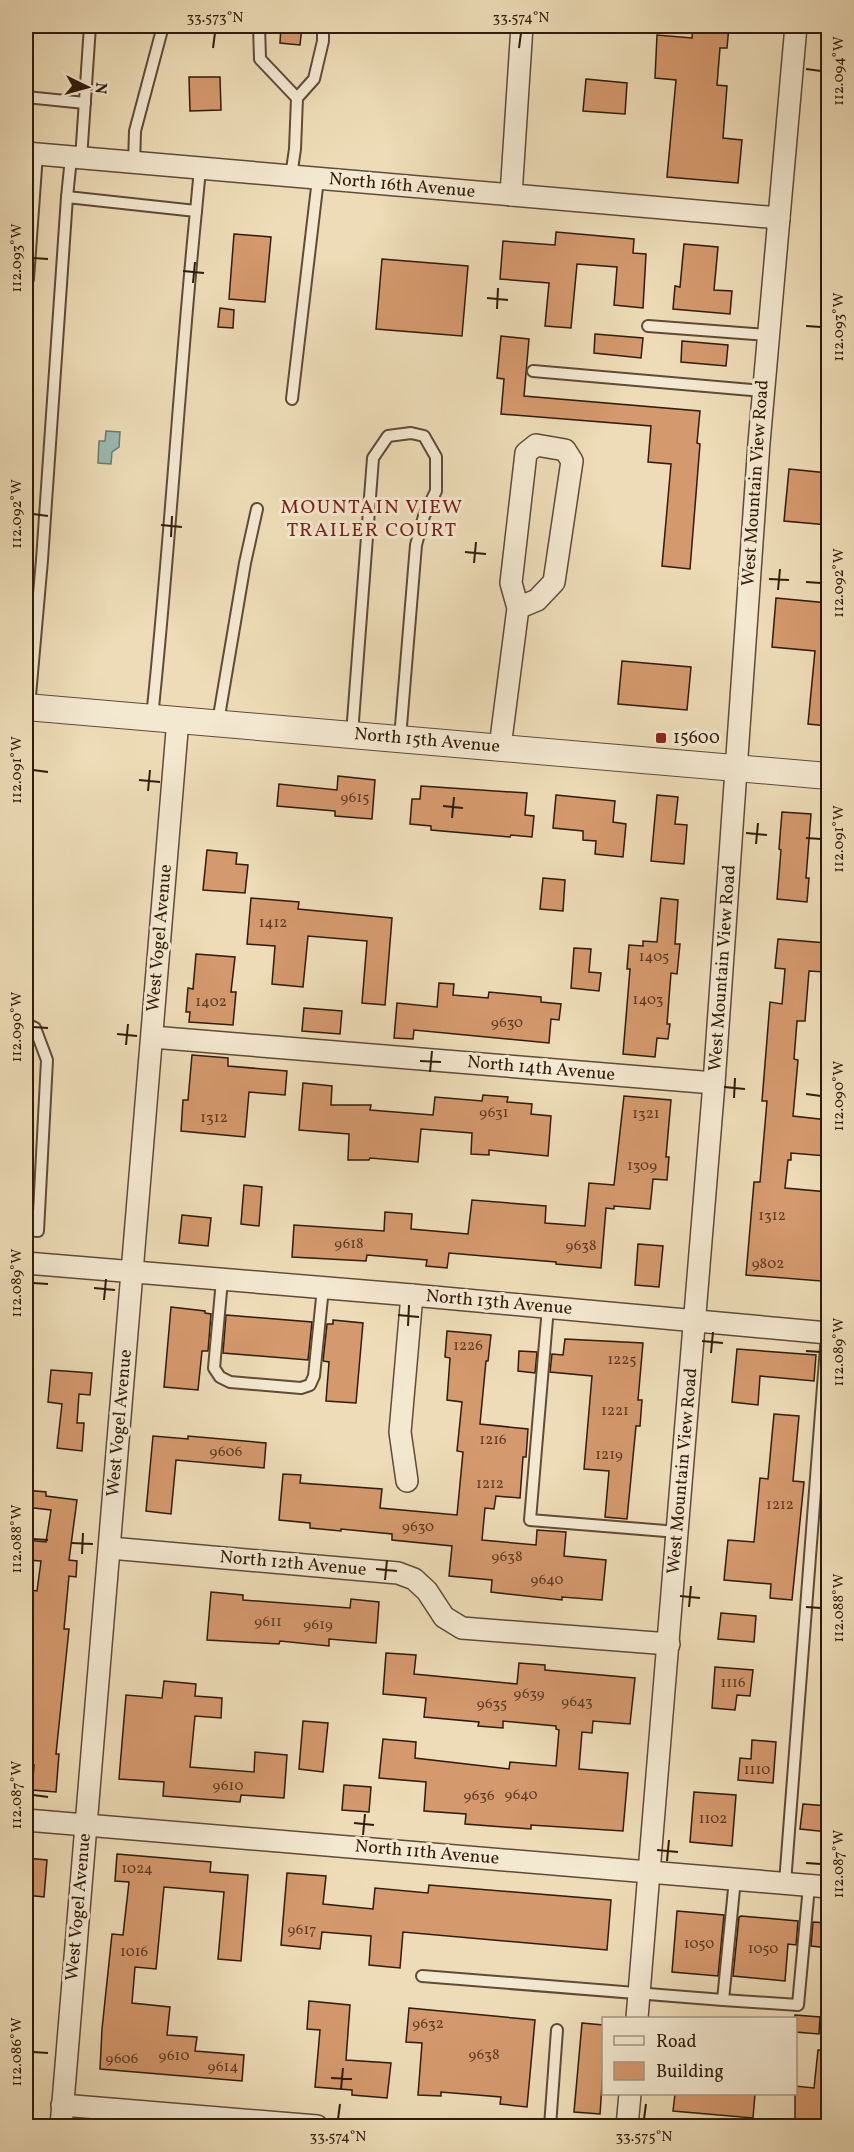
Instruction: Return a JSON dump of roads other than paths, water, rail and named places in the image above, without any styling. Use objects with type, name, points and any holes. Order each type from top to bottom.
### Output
[{"type":"street","points":[[511,195],[522,26]]},
{"type":"street","name":"West Mountain View Road","points":[[637,2017],[679,1532],[714,1083],[763,391],[796,26]]},
{"type":"street","name":"North 16th Avenue","points":[[31,154],[779,219]]},
{"type":"street","points":[[500,747],[518,608],[512,583],[526,453],[536,446],[565,450],[572,461],[554,582],[537,600],[518,608]]},
{"type":"street","name":"North 15th Avenue","points":[[27,707],[828,776]]},
{"type":"street","name":"West Vogel Avenue","points":[[61,2127],[178,719]]},
{"type":"street","name":"North 14th Avenue","points":[[152,1037],[714,1083]]},
{"type":"street","name":"North 13th Avenue","points":[[26,1263],[695,1320],[828,1329]]},
{"type":"street","points":[[407,1481],[400,1432],[411,1295]]},
{"type":"street","name":"North 12th Avenue","points":[[110,1548],[398,1573],[414,1579],[427,1591],[444,1617],[462,1628],[669,1644]]},
{"type":"street","name":"North 11th Avenue","points":[[26,1820],[819,1887]]},
{"type":"street","points":[[627,2127],[630,2095]]},
{"type":"street","points":[[62,2105],[318,2127]]},
{"type":"lane","points":[[27,707],[42,560],[67,197],[85,103],[90,26]]},
{"type":"lane","points":[[134,164],[135,131],[163,26]]},
{"type":"lane","points":[[259,26],[260,59],[297,98]]},
{"type":"lane","points":[[291,176],[295,149],[297,98],[314,79],[323,41],[323,26]]},
{"type":"lane","points":[[26,97],[85,103]]},
{"type":"lane","points":[[26,282],[31,154]]},
{"type":"lane","points":[[152,717],[200,169]]},
{"type":"lane","points":[[292,399],[318,179]]},
{"type":"lane","points":[[67,197],[196,211]]},
{"type":"lane","points":[[648,326],[768,335]]},
{"type":"lane","points":[[532,371],[763,391]]},
{"type":"lane","points":[[352,734],[373,458],[388,436],[411,433],[424,436],[436,457],[436,491],[424,516],[416,545],[400,738]]},
{"type":"lane","points":[[218,722],[245,563],[257,509]]},
{"type":"lane","points":[[26,1024],[35,1028],[47,1060],[38,1231],[26,1230]]},
{"type":"lane","points":[[222,1280],[214,1368],[220,1377],[230,1382],[301,1388],[310,1385],[314,1376],[323,1288]]},
{"type":"lane","points":[[548,1307],[530,1520],[679,1532]]},
{"type":"lane","points":[[785,1883],[828,1329]]},
{"type":"lane","points":[[723,2001],[735,1879]]},
{"type":"lane","points":[[422,1976],[798,2005],[819,1887]]},
{"type":"lane","points":[[550,2127],[557,2030]]},
{"type":"water","points":[[106,431],[120,432],[119,447],[112,452],[111,464],[98,463],[99,441],[105,441]]},
{"type":"place","name":"15600","points":[[661,738]]},
{"type":"district","name":"MOUNTAIN VIEW TRAILER COURT","points":[[372,520]]}]
